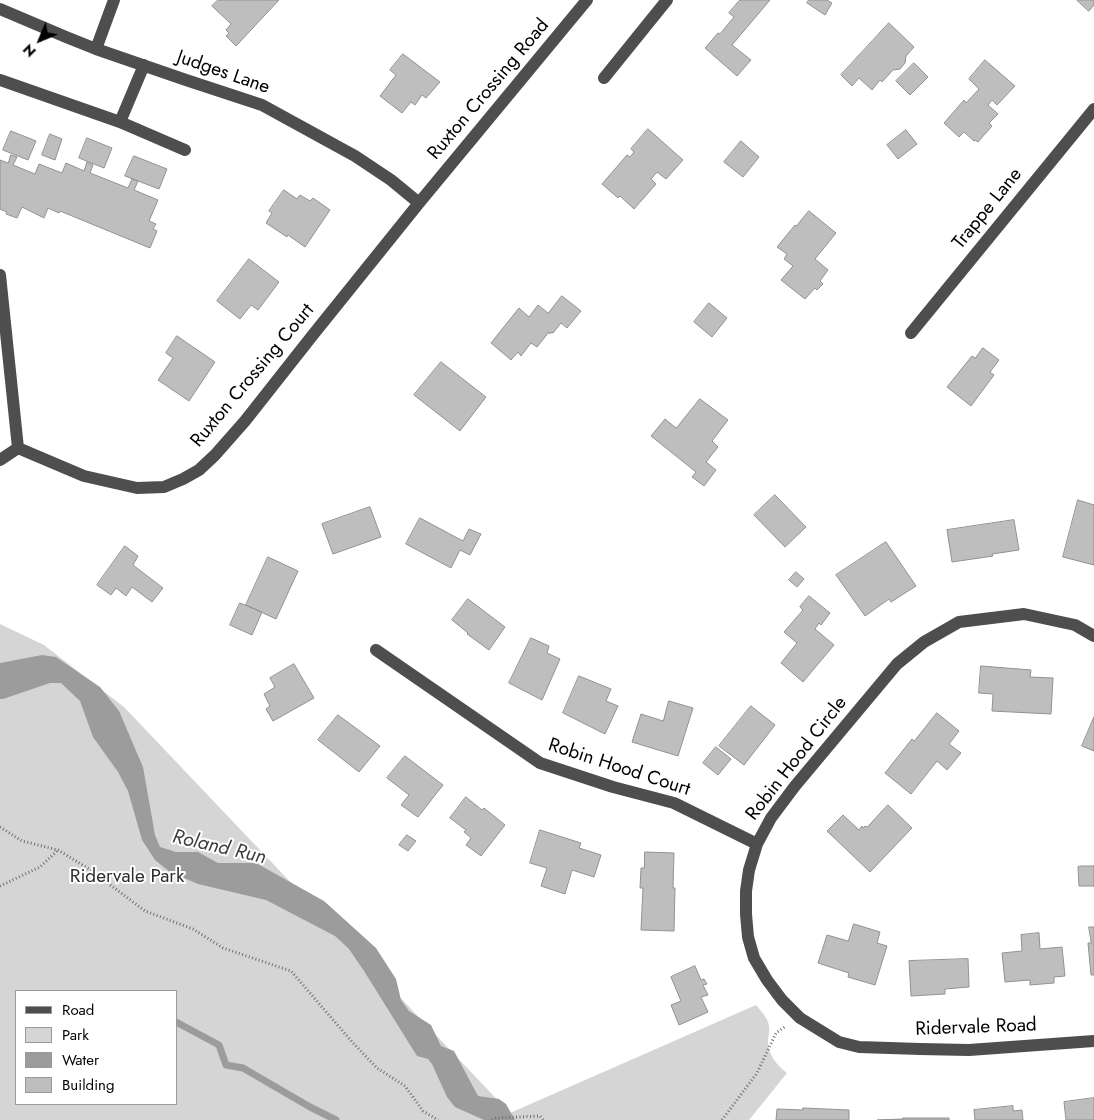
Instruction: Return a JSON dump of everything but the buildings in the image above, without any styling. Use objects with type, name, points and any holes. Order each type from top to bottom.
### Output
[{"type":"street","points":[[96,49],[114,0]]},
{"type":"street","name":"Ruxton Crossing Road","points":[[419,203],[587,0]]},
{"type":"street","points":[[604,78],[667,0]]},
{"type":"street","name":"Judges Lane","points":[[0,8],[66,38],[262,105],[354,156],[391,180],[419,203]]},
{"type":"street","points":[[120,122],[144,66]]},
{"type":"street","points":[[0,80],[120,122],[185,150]]},
{"type":"street","name":"Trappe Lane","points":[[911,333],[1094,110]]},
{"type":"street","name":"Ruxton Crossing Court","points":[[18,448],[84,476],[137,488],[164,487],[199,470],[245,421],[419,203]]},
{"type":"street","points":[[0,276],[18,448],[0,460]]},
{"type":"street","name":"Robin Hood Circle","points":[[859,1047],[839,1042],[800,1018],[782,1000],[754,958],[748,937],[746,891],[749,870],[757,844],[771,818],[795,786],[897,664],[924,642],[959,622],[1024,614],[1075,626],[1094,636]]},
{"type":"street","name":"Robin Hood Court","points":[[376,650],[540,763],[613,787],[674,803],[757,844]]},
{"type":"street","name":"Ridervale Road","points":[[859,1047],[969,1050],[1094,1041]]},
{"type":"path","points":[[0,827],[22,841],[58,850],[88,868],[145,911],[194,929],[223,948],[291,971],[377,1068],[405,1086],[423,1111],[438,1120]]},
{"type":"path","points":[[0,886],[40,867],[58,850]]},
{"type":"path","points":[[722,1120],[757,1073],[776,1033],[800,1018]]},
{"type":"path","points":[[492,1120],[496,1118],[540,1116],[544,1120]]},
{"type":"green space","name":"Ridervale Park","points":[[0,624],[44,645],[124,707],[510,1113],[756,1005],[768,1023],[768,1043],[772,1056],[787,1073],[749,1120],[0,1120]]},
{"type":"water","name":"Roland Run","points":[[42,655],[56,657],[100,687],[119,711],[143,767],[155,835],[160,847],[176,852],[198,852],[218,863],[256,863],[324,901],[376,948],[396,979],[401,1000],[409,1011],[431,1025],[441,1046],[454,1051],[478,1096],[499,1099],[506,1104],[515,1120],[484,1120],[455,1107],[447,1097],[432,1064],[428,1059],[417,1056],[349,949],[335,936],[266,900],[198,884],[170,872],[155,860],[142,840],[128,791],[118,772],[93,737],[80,701],[61,683],[50,683],[0,699],[0,663]]},
{"type":"waterway","points":[[178,1023],[219,1045],[226,1065],[243,1068],[336,1120]]}]
